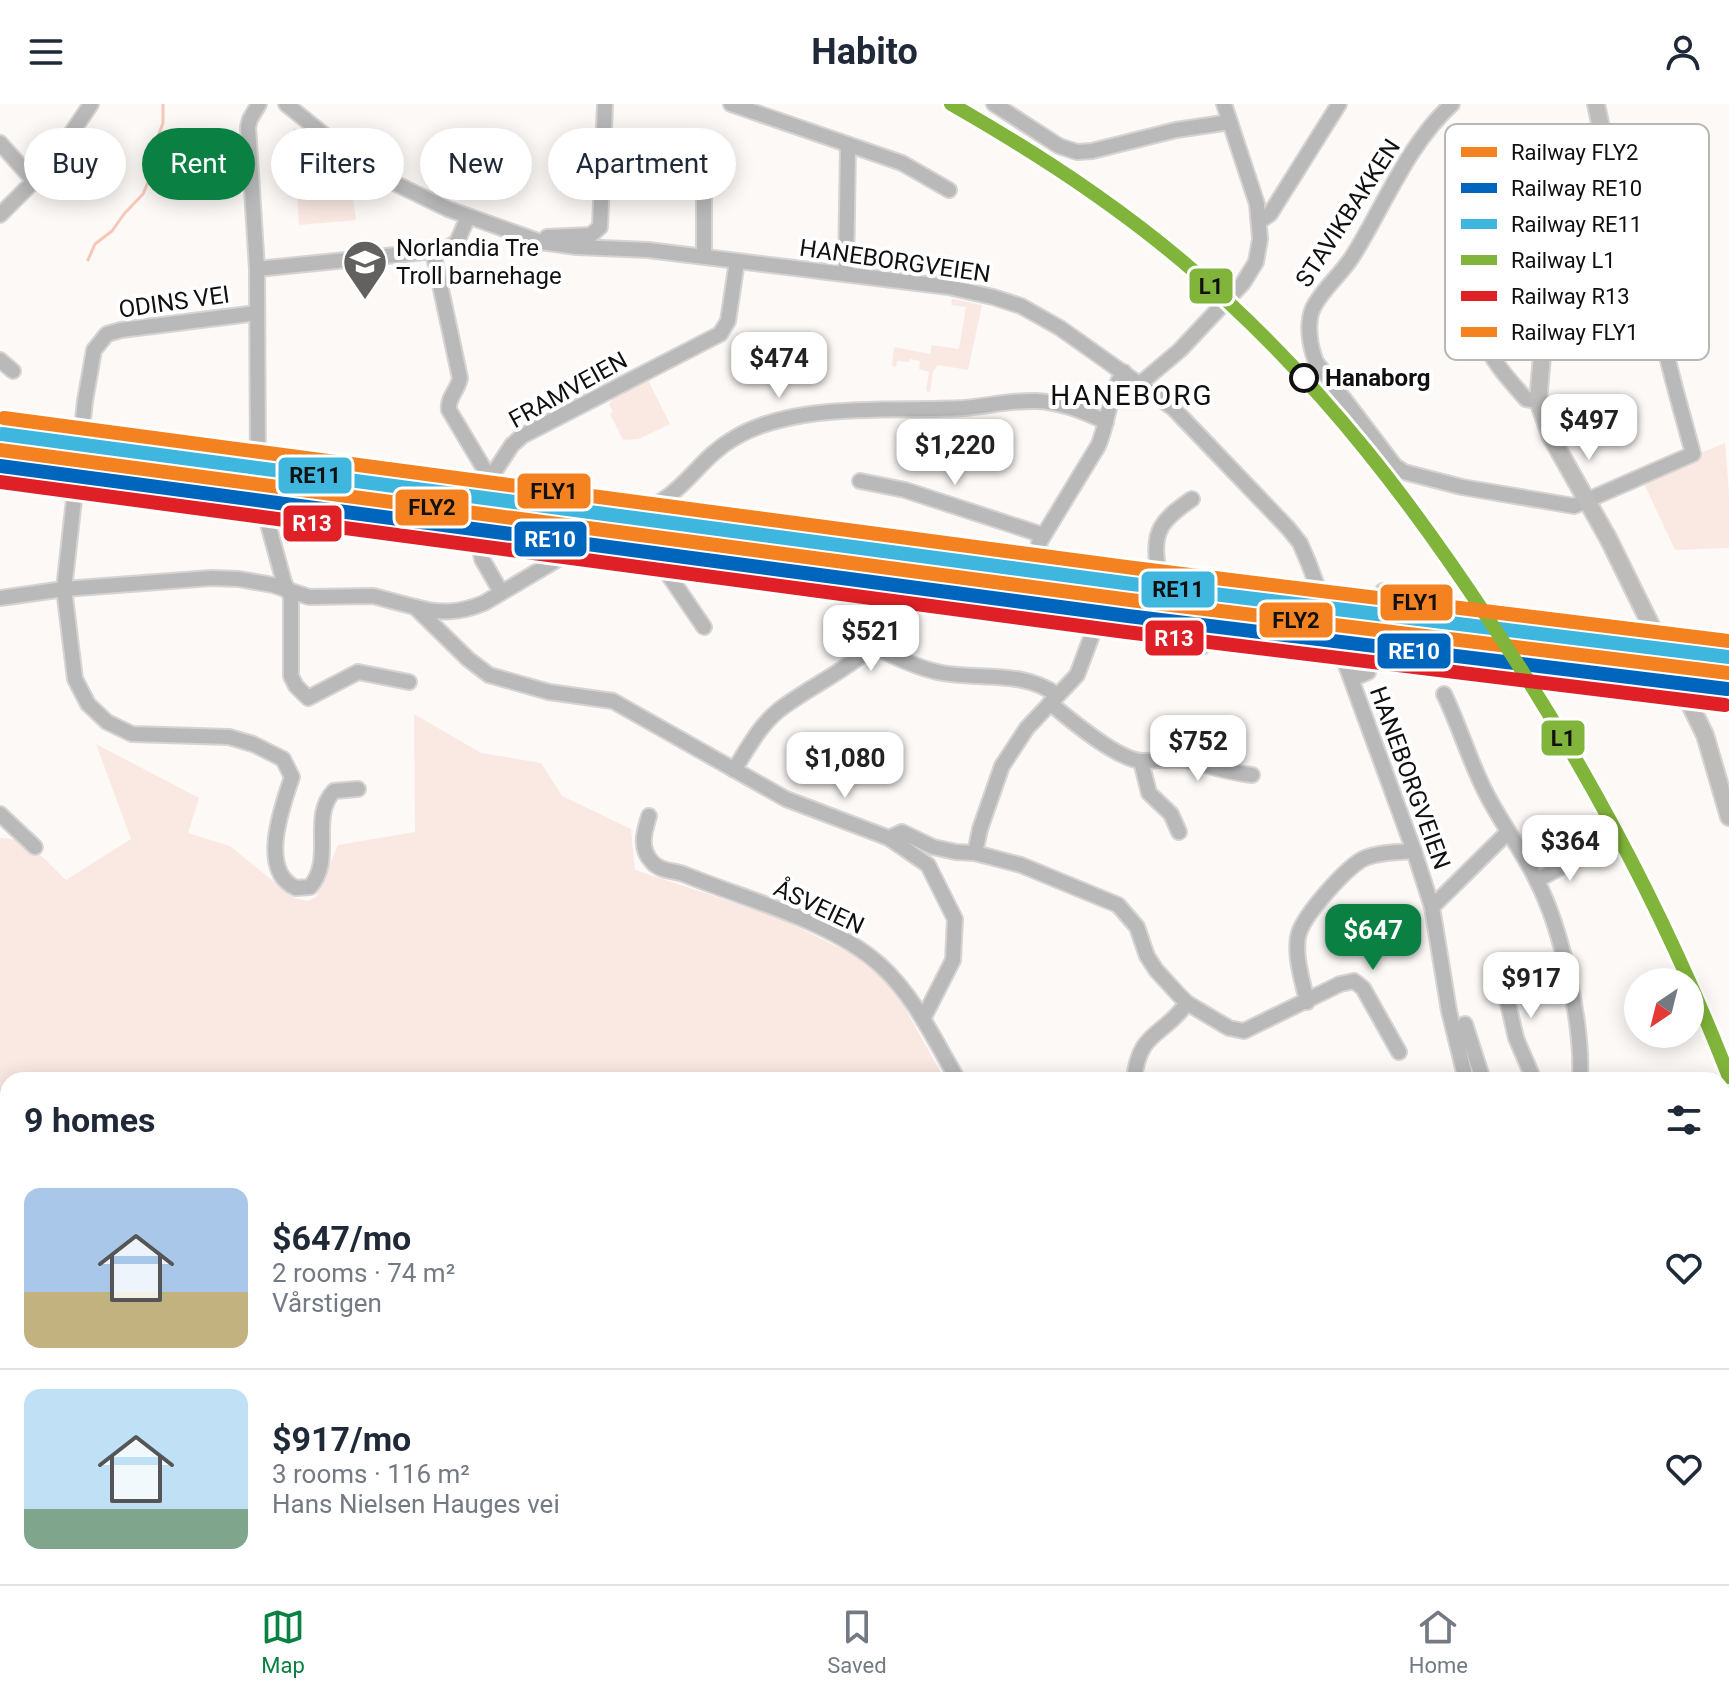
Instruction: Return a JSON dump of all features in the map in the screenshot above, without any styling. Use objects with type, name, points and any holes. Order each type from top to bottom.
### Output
[{"type":"main road","points":[[1596,104],[1600,124]]},
{"type":"main road","points":[[1542,360],[1538,401],[1551,437],[1587,500],[1705,735],[1729,817]]},
{"type":"street","points":[[75,128],[91,104]]},
{"type":"street","points":[[259,104],[248,127],[257,269],[260,495],[291,597],[289,666],[296,686],[304,696],[315,696],[358,672],[409,682]]},
{"type":"street","name":"HANEBORGVEIEN","points":[[286,104],[381,176],[468,217],[541,242],[704,256],[949,287],[1003,299],[1051,322],[1141,383],[1188,422],[1300,543],[1352,679],[1432,907],[1449,1011],[1464,1072]]},
{"type":"street","points":[[541,242],[549,236],[591,235],[600,227],[605,104]]},
{"type":"street","points":[[731,104],[902,163],[949,190]]},
{"type":"street","points":[[994,104],[1059,146],[1077,152],[1176,130],[1230,122]]},
{"type":"street","points":[[1141,383],[1180,350],[1233,294],[1256,262],[1260,221],[1253,188],[1224,104]]},
{"type":"street","points":[[1260,221],[1270,214],[1339,104]]},
{"type":"street","name":"STAVIKBAKKEN","points":[[1452,104],[1433,124],[1393,186],[1355,254],[1314,307],[1310,348],[1326,377],[1395,466],[1404,472],[1462,487],[1559,506],[1574,506],[1693,454],[1667,360]]},
{"type":"street","points":[[0,143],[24,170]]},
{"type":"street","points":[[846,274],[848,145]]},
{"type":"street","points":[[0,215],[24,191]]},
{"type":"street","points":[[704,200],[704,256]]},
{"type":"street","points":[[257,269],[445,250],[454,245],[468,217]]},
{"type":"street","points":[[433,252],[460,378],[449,401],[449,410],[489,477]]},
{"type":"street","name":"FRAMVEIEN","points":[[501,592],[482,559],[480,548],[481,492],[489,477],[522,436],[720,334],[728,321],[737,261]]},
{"type":"street","name":"ODINS VEI","points":[[257,313],[121,330],[107,334],[99,341],[90,363],[64,589],[75,679],[88,704],[107,722],[132,734],[229,737],[283,759],[292,777],[277,830],[276,856],[278,870],[290,885],[305,889],[315,881],[322,860],[322,819],[327,799],[334,791],[358,789]]},
{"type":"street","points":[[0,360],[13,371]]},
{"type":"street","points":[[1496,360],[1526,399],[1538,401]]},
{"type":"street","points":[[975,853],[1002,766],[1027,728],[1077,675],[1090,647],[1094,630],[1089,600],[1068,574],[1041,558],[1039,552],[1043,535],[1098,446],[1112,394],[1124,372]]},
{"type":"street","points":[[0,598],[64,589],[211,578],[239,579],[323,598],[373,596],[434,612],[465,611],[629,517],[672,496],[718,450],[737,437],[783,419],[845,412],[967,408],[1035,401],[1068,408],[1106,422]]},
{"type":"street","points":[[860,481],[905,490],[1043,535]]},
{"type":"street","points":[[1192,499],[1160,525],[1158,568],[1197,621],[1202,647]]},
{"type":"street","points":[[629,517],[704,627]]},
{"type":"street","points":[[1083,590],[1158,568]]},
{"type":"street","points":[[734,770],[759,730],[778,711],[856,662],[873,646],[899,600],[927,582],[960,585]]},
{"type":"street","name":"HANEBORGVEIEN","points":[[1352,679],[1368,672],[1370,627],[1389,603],[1383,591]]},
{"type":"street","points":[[416,608],[468,659],[489,675],[549,692],[613,701],[786,799],[889,838],[928,865],[955,919],[953,960],[923,1019]]},
{"type":"street","points":[[873,646],[915,666],[944,673],[1031,680],[1095,738],[1125,756],[1141,761],[1166,758],[1252,775]]},
{"type":"street","points":[[1444,694],[1485,793],[1537,880],[1556,928],[1579,1045],[1580,1072]]},
{"type":"street","points":[[1141,761],[1149,793],[1171,814],[1179,832]]},
{"type":"street","points":[[0,814],[35,847]]},
{"type":"street","name":"ÅSVEIEN","points":[[649,816],[643,842],[647,855],[656,865],[829,932],[879,964],[923,1019],[953,1072]]},
{"type":"street","points":[[889,838],[902,832],[933,847],[975,853],[1021,865],[1118,905],[1137,927],[1147,956],[1156,970],[1187,1003],[1229,1028],[1244,1031],[1340,984],[1350,981],[1357,983],[1399,1052]]},
{"type":"street","points":[[1432,907],[1508,832]]},
{"type":"street","points":[[1307,1002],[1299,966],[1299,934],[1312,912],[1363,859],[1414,851]]},
{"type":"street","points":[[1537,880],[1585,854]]},
{"type":"street","points":[[1500,969],[1516,1038],[1531,1072]]},
{"type":"street","points":[[1135,1072],[1144,1043],[1178,1016],[1187,1003]]},
{"type":"street","points":[[1465,1024],[1480,1072]]},
{"type":"shaded area","points":[[297,200],[353,200],[356,220],[299,225]]},
{"type":"shaded area","points":[[952,299],[982,305],[968,370],[938,365],[933,371],[930,392],[926,391],[929,372],[919,369],[920,361],[910,359],[909,362],[897,361],[896,367],[892,366],[894,347],[930,354],[932,345],[959,349],[966,307],[951,305]]},
{"type":"shaded area","points":[[646,376],[670,424],[639,439],[623,440],[610,414],[613,412],[609,404],[614,398],[611,394]]},
{"type":"shaded area","points":[[1725,443],[1729,548],[1675,550],[1641,477]]},
{"type":"shaded area","points":[[414,714],[481,753],[541,763],[562,796],[631,829],[635,870],[775,916],[852,954],[893,987],[941,1072],[0,1072],[0,838],[28,846],[66,880],[131,839],[96,744],[199,798],[188,833],[230,846],[294,898],[308,901],[316,897],[338,845],[415,832]]},
{"type":"waterway","points":[[88,260],[95,244],[112,231],[143,194],[154,168],[153,150],[163,123],[163,104]]},
{"type":"rail line","name":"L1","points":[[951,104],[1024,147],[1162,244],[1264,336],[1367,452],[1430,534],[1489,620],[1591,785],[1651,899],[1727,1072]]},
{"type":"rail line","name":"FLY1","points":[[4,418],[1134,568],[1729,641]]},
{"type":"rail line","name":"RE11","points":[[2,434],[1132,584],[1729,657]]},
{"type":"rail line","name":"FLY2","points":[[0,450],[1130,600],[1729,673]]},
{"type":"rail line","name":"RE10","points":[[0,466],[1128,616],[1727,689]]},
{"type":"rail line","name":"R13","points":[[0,482],[1126,632],[1725,705]]},
{"type":"place","name":"Norlandia Tre Troll barnehage","points":[[365,301]]},
{"type":"place","name":"Hanaborg","points":[[1304,378]]},
{"type":"district","name":"HANEBORG","points":[[1132,395]]}]
